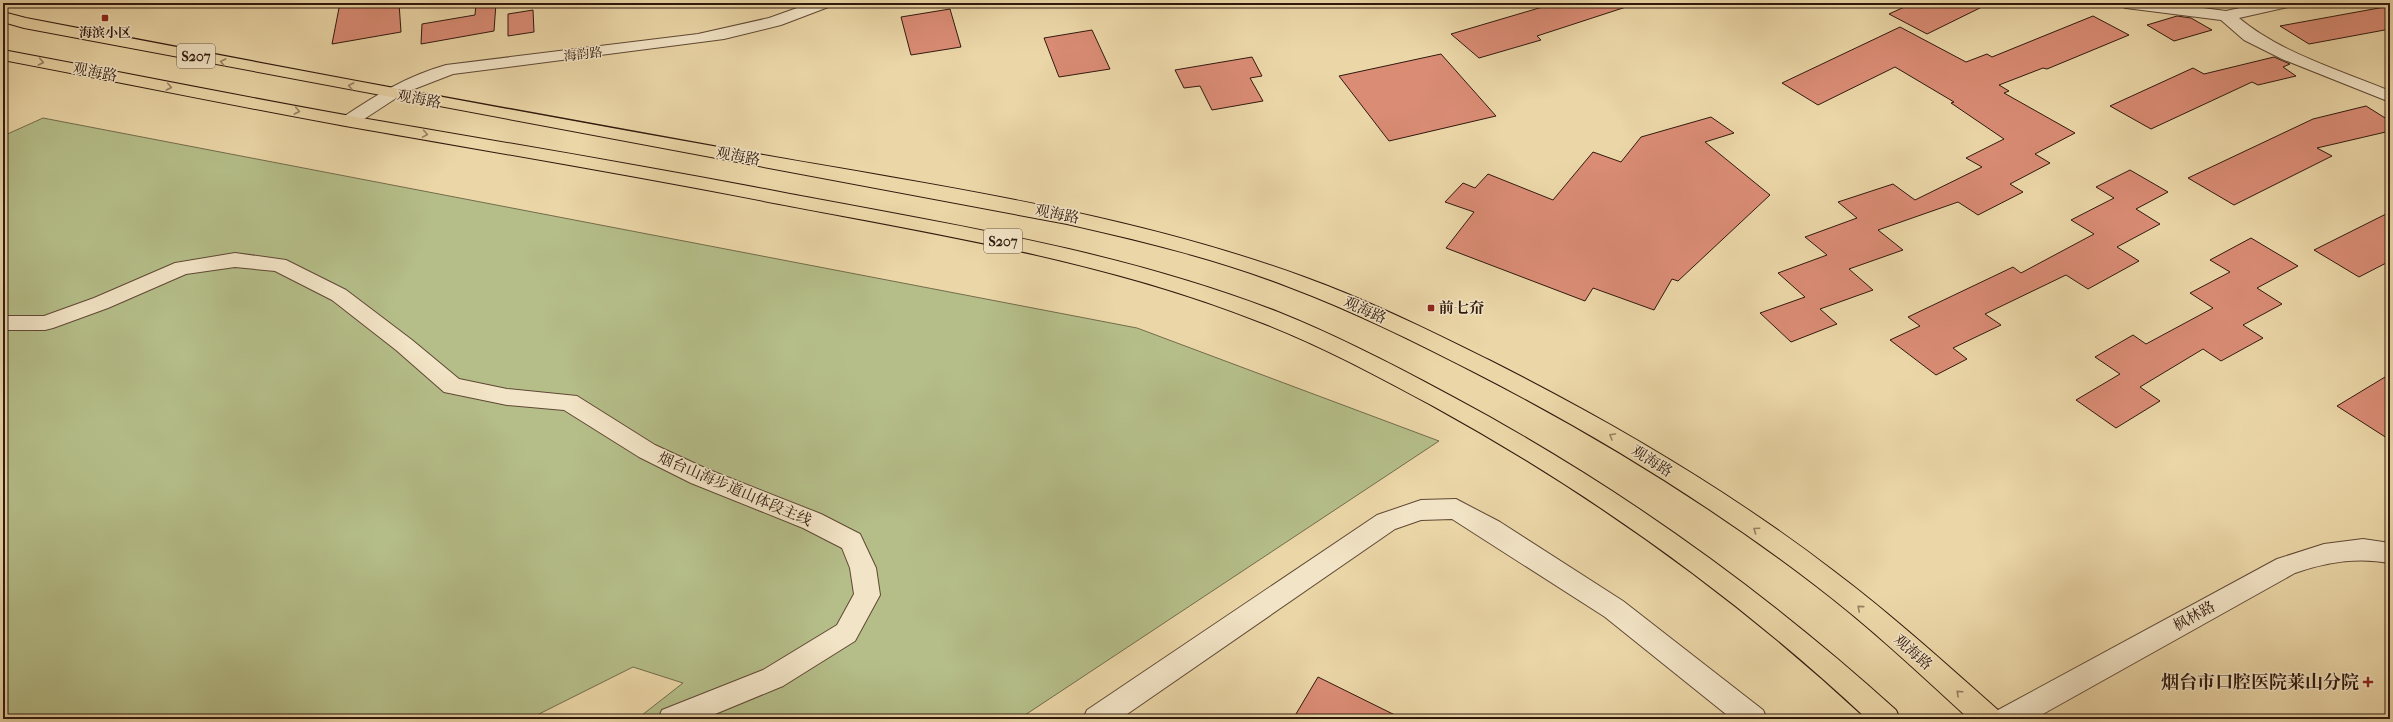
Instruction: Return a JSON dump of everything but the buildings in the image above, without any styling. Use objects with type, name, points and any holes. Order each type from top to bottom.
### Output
[{"type":"main road","name":"观海路","points":[[3,17],[24,23],[389,94],[1076,217],[1192,248],[1306,286],[1369,310],[1514,382],[1614,437],[1712,498],[1825,578],[1914,652],[1988,719]]},
{"type":"main road","name":"观海路","points":[[3,55],[349,120],[688,180],[1056,251],[1151,277],[1254,310],[1349,352],[1466,413],[1590,487],[1680,549],[1796,637],[1886,719]]},
{"type":"street","name":"海韵路","points":[[349,120],[389,94],[416,80],[452,69],[687,41],[732,34],[765,25],[825,3]]},
{"type":"street","points":[[2126,3],[2226,16],[2286,3]]},
{"type":"street","points":[[2226,16],[2250,36],[2288,55],[2390,97]]},
{"type":"street","name":"烟台山海步道山体段主线","points":[[3,323],[45,323],[101,303],[182,268],[235,260],[279,265],[339,295],[404,345],[452,386],[507,397],[570,402],[654,454],[699,476],[812,521],[851,541],[863,568],[867,595],[846,632],[773,678],[672,719]]},
{"type":"street","points":[[1097,719],[1386,522],[1421,510],[1456,509],[1491,529],[1614,609],[1753,719]]},
{"type":"street","name":"枫林路","points":[[2008,719],[2286,566],[2326,552],[2383,546]]},
{"type":"green space","points":[[43,118],[1137,328],[1439,441],[1019,719],[637,719],[683,683],[633,667],[529,719],[3,719],[3,136]]},
{"type":"place","name":"海滨小区","points":[[105,18]]},
{"type":"place","name":"前七夼","points":[[1431,308]]},
{"type":"place","name":"烟台市口腔医院莱山分院","points":[[2368,682]]}]
